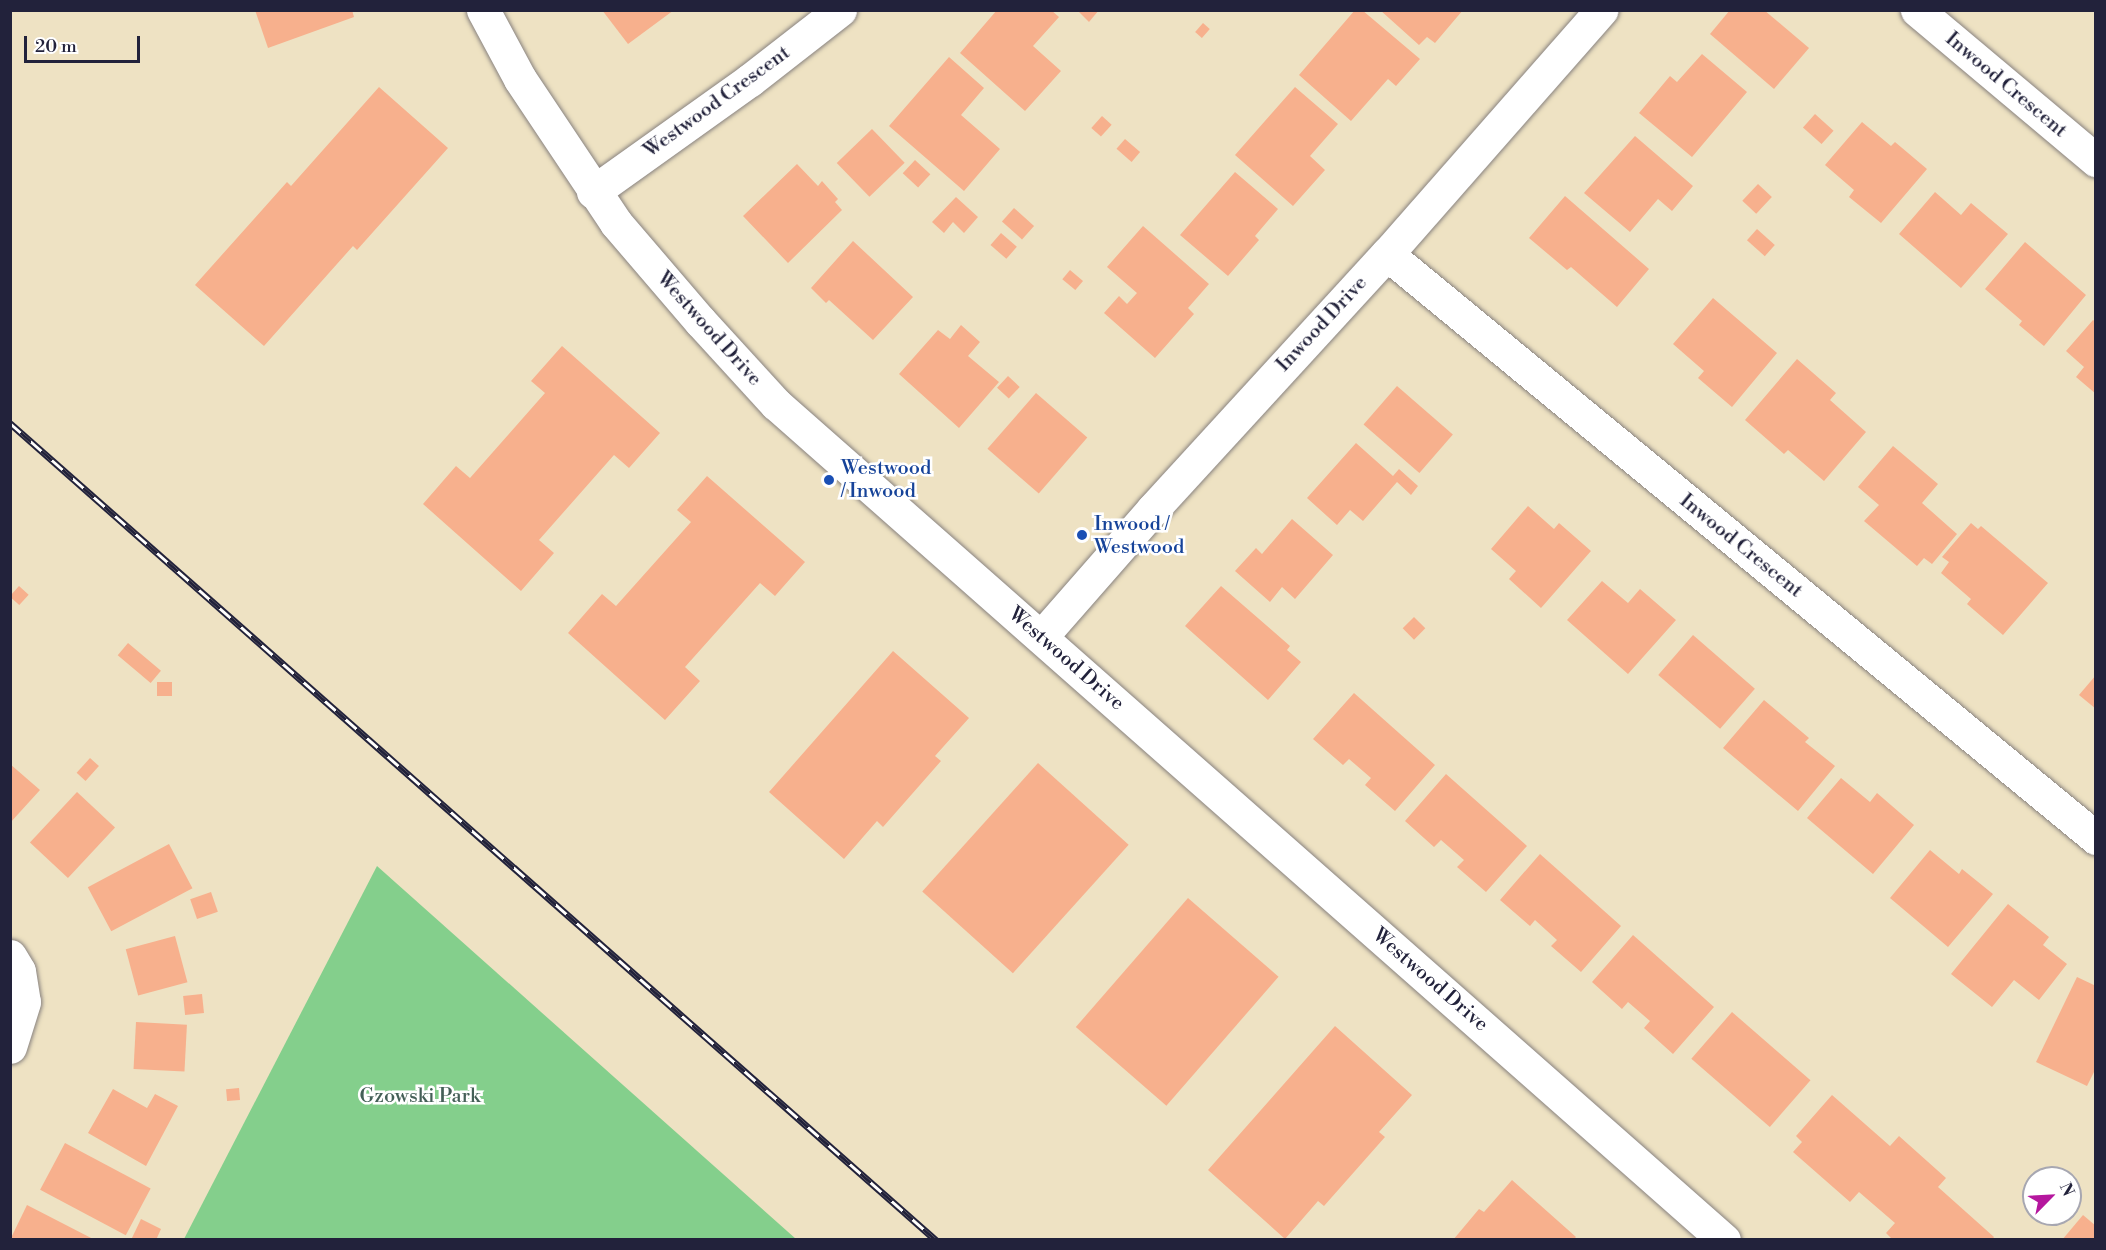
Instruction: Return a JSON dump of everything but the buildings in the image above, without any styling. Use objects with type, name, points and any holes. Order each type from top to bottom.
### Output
[{"type":"street","name":"Westwood Drive","points":[[483,10],[520,79],[594,192],[640,253],[776,404],[1724,1239]]},
{"type":"street","name":"Westwood Crescent","points":[[594,192],[750,80],[840,10]]},
{"type":"street","name":"Inwood Drive","points":[[1041,637],[1153,509],[1387,254],[1601,10]]},
{"type":"street","name":"Inwood Crescent","points":[[1917,10],[2096,160]]},
{"type":"street","name":"Inwood Crescent","points":[[1387,254],[2096,838]]},
{"type":"street","points":[[10,956],[19,971],[24,1002],[10,1047]]},
{"type":"green space","name":"Gzowski Park","points":[[377,866],[796,1239],[184,1239]]},
{"type":"railway","points":[[10,423],[936,1240]]},
{"type":"place","name":"Westwood / Inwood","points":[[829,480]]},
{"type":"place","name":"Inwood / Westwood","points":[[1082,535]]}]
